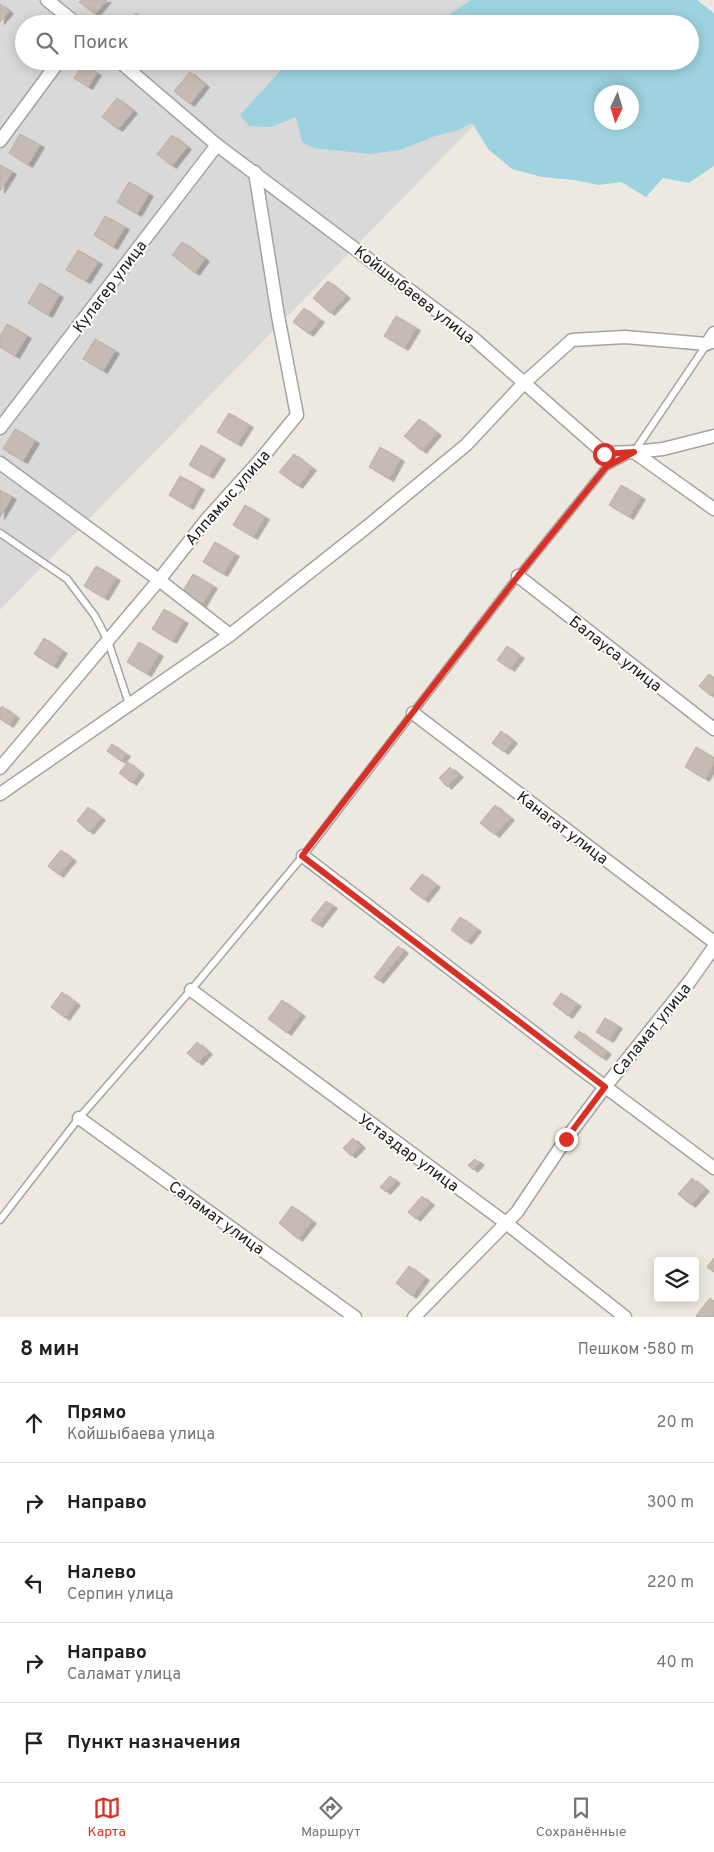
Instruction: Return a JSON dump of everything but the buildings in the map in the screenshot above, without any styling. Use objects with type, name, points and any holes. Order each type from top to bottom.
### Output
[{"type":"street","points":[[47,0],[66,15]]},
{"type":"street","points":[[0,141],[52,70]]},
{"type":"street","name":"Койшыбаева улица","points":[[130,70],[217,145],[472,337],[604,454],[663,449],[714,436]]},
{"type":"street","name":"Кулагер улица","points":[[0,428],[217,145]]},
{"type":"street","name":"Алпамыс улица","points":[[0,768],[159,580],[207,519],[261,459],[297,415],[278,316],[255,172]]},
{"type":"street","points":[[0,794],[130,706],[230,635],[368,526],[466,445],[524,383],[572,340],[624,337],[712,341]]},
{"type":"street","points":[[634,452],[714,509]]},
{"type":"street","points":[[0,463],[159,580],[230,635]]},
{"type":"street","name":"Балауса улица","points":[[518,576],[714,730]]},
{"type":"street","name":"Канагат улица","points":[[413,713],[714,942]]},
{"type":"street","points":[[302,856],[714,1168]]},
{"type":"street","name":"Саламат улица","points":[[414,1317],[517,1212],[566,1139],[690,981],[714,947]]},
{"type":"street","name":"Устаздар улица","points":[[191,990],[506,1223],[625,1317]]},
{"type":"street","name":"Саламат улица","points":[[79,1118],[355,1317]]},
{"type":"lane","points":[[0,1220],[79,1118],[191,990],[302,856],[518,576],[606,467],[634,452],[712,341]]},
{"type":"lane","points":[[0,532],[67,579],[94,616],[108,641],[130,706]]},
{"type":"shaded area","points":[[0,0],[597,0],[583,15],[15,15],[15,70],[528,70],[0,610]]},
{"type":"water","points":[[471,0],[697,0],[714,13],[714,166],[689,183],[663,178],[646,197],[621,182],[599,185],[542,177],[512,169],[489,150],[472,123],[456,131],[435,136],[400,150],[370,154],[313,148],[302,142],[296,117],[271,127],[249,126],[240,115],[281,70],[699,70],[699,15],[448,15]]},
{"type":"route","points":[[566,1139],[605,1087],[302,856],[518,576],[606,467],[634,452],[604,454]]}]
